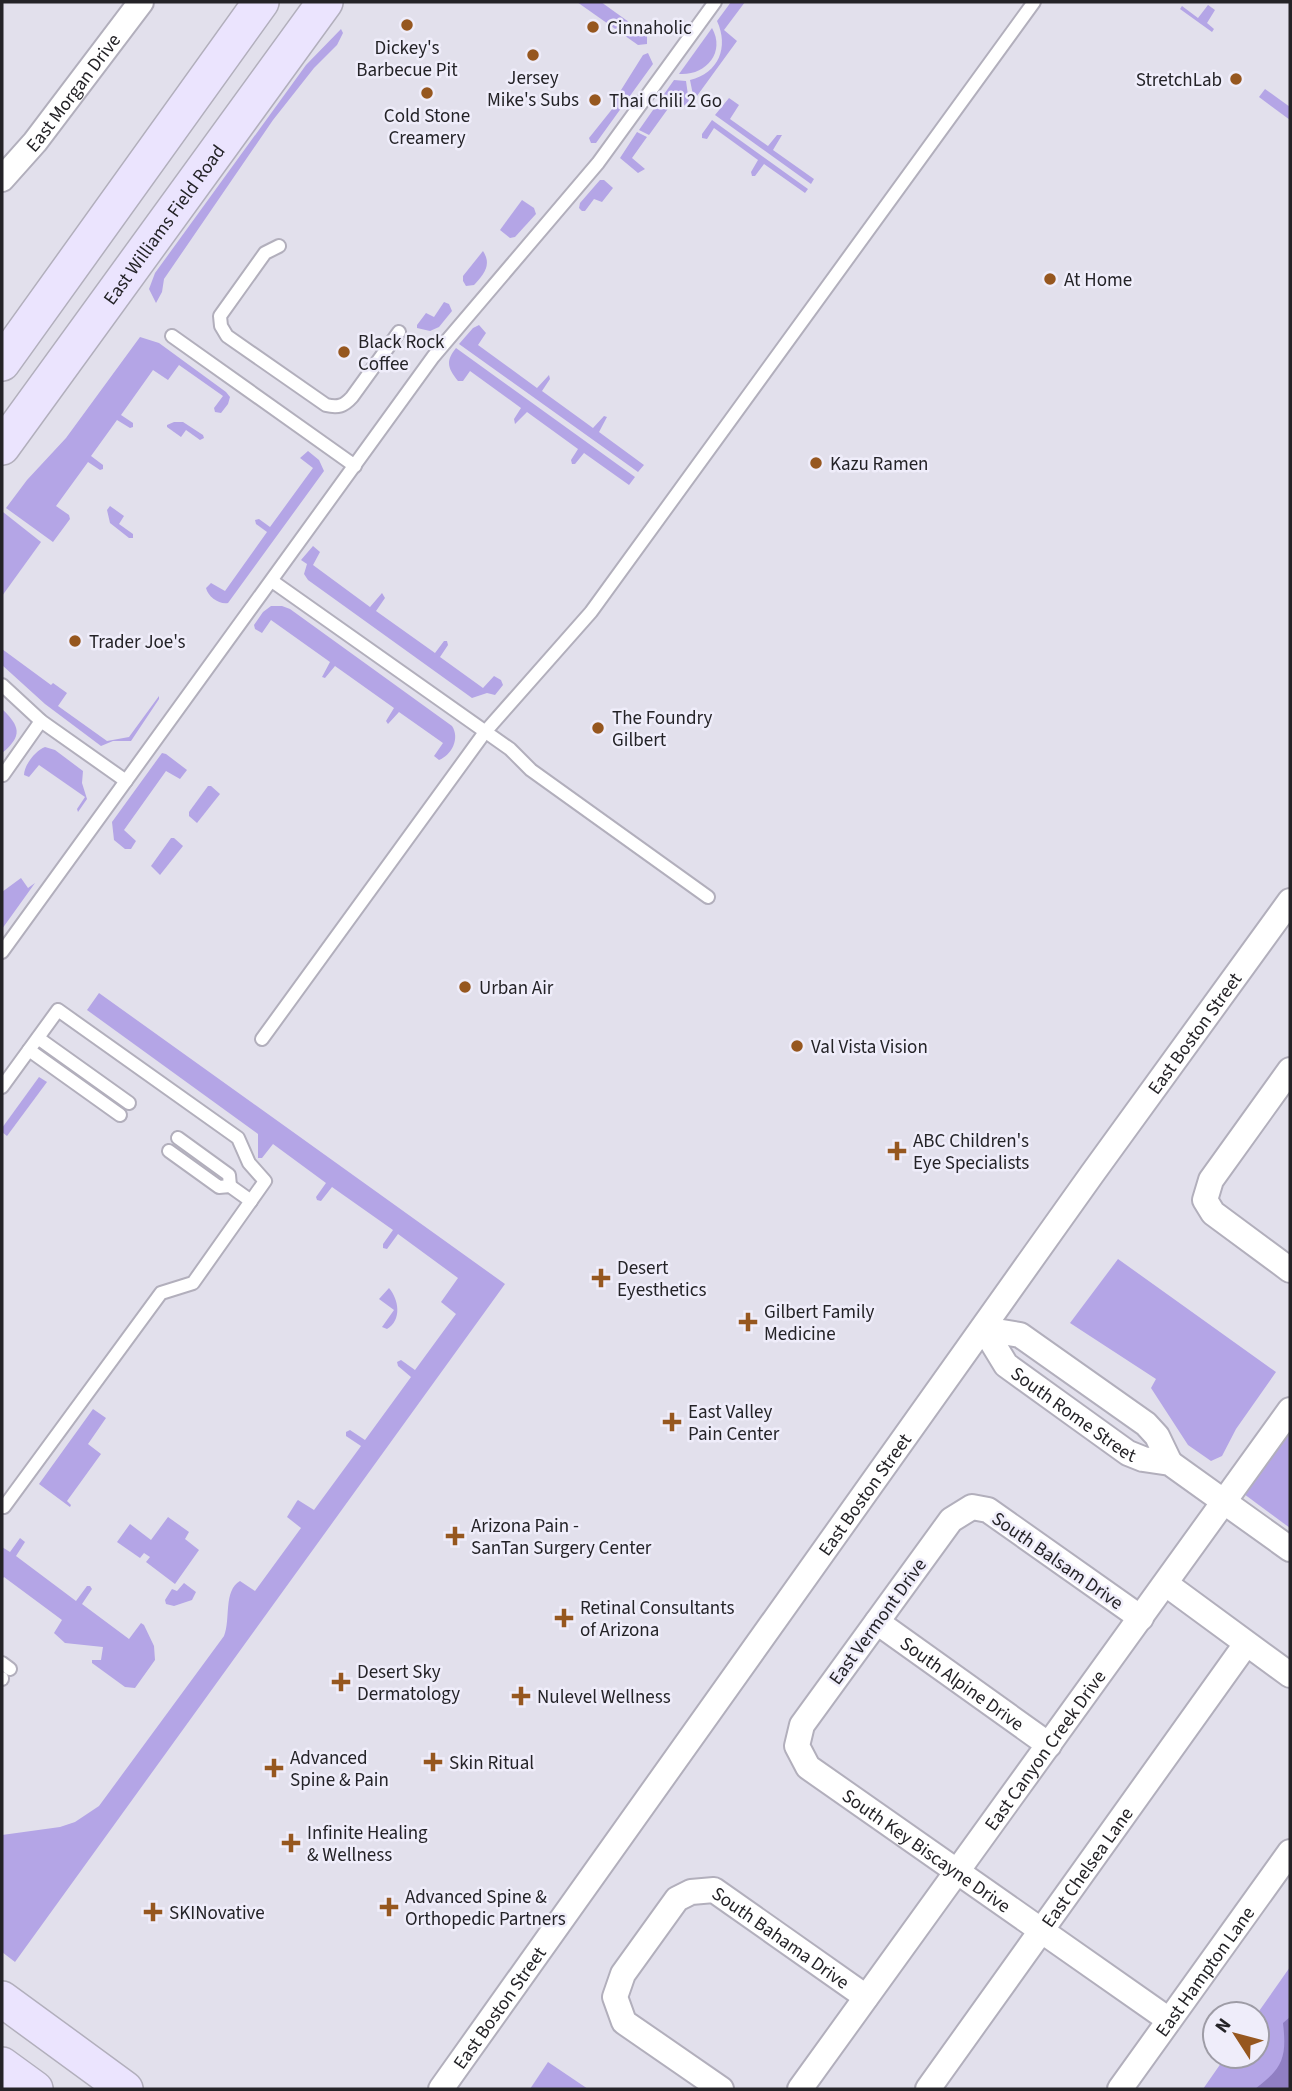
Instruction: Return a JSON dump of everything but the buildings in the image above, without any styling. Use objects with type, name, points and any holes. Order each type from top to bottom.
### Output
[{"type":"main road","points":[[2,363],[261,2]]},
{"type":"main road","name":"East Williams Field Road","points":[[2,447],[325,2]]},
{"type":"main road","points":[[2,1999],[125,2089]]},
{"type":"main road","points":[[2,2065],[35,2089]]},
{"type":"street","name":"East Morgan Drive","points":[[2,179],[35,142],[141,2]]},
{"type":"street","name":"East Boston Street","points":[[441,2089],[1092,1174],[1290,901]]},
{"type":"street","points":[[1289,1267],[1213,1213],[1205,1200],[1211,1180],[1290,1070]]},
{"type":"street","name":"South Rome Street","points":[[984,1329],[1006,1366],[1087,1404],[1146,1424],[1157,1436],[1170,1463]]},
{"type":"street","name":"South Rome Street","points":[[984,1329],[1020,1335],[1087,1404],[1128,1453],[1143,1459],[1170,1463],[1290,1549]]},
{"type":"street","name":"East Canyon Creek Drive","points":[[800,2089],[1290,1410]]},
{"type":"street","name":"South Balsam Drive","points":[[972,1507],[988,1510],[1140,1618]]},
{"type":"street","name":"East Vermont Drive","points":[[797,1746],[802,1725],[951,1520],[972,1507]]},
{"type":"street","points":[[1166,1584],[1290,1675]]},
{"type":"street","name":"South Alpine Drive","points":[[877,1622],[1049,1745]]},
{"type":"street","name":"East Chelsea Lane","points":[[928,2089],[1246,1644]]},
{"type":"street","name":"South Key Biscayne Drive","points":[[797,1746],[808,1767],[1169,2020]]},
{"type":"street","name":"East Hampton Lane","points":[[1120,2089],[1290,1852]]},
{"type":"street","name":"South Bahama Drive","points":[[721,2089],[624,2022],[615,1997],[623,1974],[677,1899],[691,1892],[714,1891],[866,1997]]},
{"type":"lane","points":[[2,951],[433,357],[598,163],[715,2]]},
{"type":"lane","points":[[262,1039],[485,732],[591,612],[1034,2]]},
{"type":"lane","points":[[279,246],[265,253],[220,316],[227,337],[326,405],[335,407],[345,405],[352,397],[399,332]]},
{"type":"lane","points":[[172,336],[355,466]]},
{"type":"lane","points":[[272,581],[510,749],[531,770],[708,897]]},
{"type":"lane","points":[[2,685],[41,721],[126,781]]},
{"type":"lane","points":[[3,775],[41,721]]},
{"type":"lane","points":[[2,1087],[58,1010],[238,1138],[248,1163],[265,1181],[193,1283],[161,1293],[4,1507]]},
{"type":"lane","points":[[38,1038],[129,1103]]},
{"type":"lane","points":[[29,1049],[120,1115]]},
{"type":"lane","points":[[178,1138],[229,1175],[230,1186]]},
{"type":"lane","points":[[169,1151],[219,1187],[230,1186],[251,1201]]},
{"type":"shaded area","points":[[577,2],[601,2],[647,35],[647,44],[638,45]]},
{"type":"shaded area","points":[[731,2],[745,2],[724,30],[737,41],[694,100],[690,80],[708,71],[719,58],[722,40],[717,21]]},
{"type":"shaded area","points":[[1208,5],[1215,10],[1207,23],[1214,29],[1212,32],[1180,9],[1182,6],[1198,18]]},
{"type":"shaded area","points":[[712,28],[716,46],[710,61],[697,71],[679,74]]},
{"type":"shaded area","points":[[341,29],[343,33],[337,45],[314,68],[273,120],[164,279],[162,292],[156,303],[149,289],[155,273],[306,65]]},
{"type":"shaded area","points":[[648,53],[653,64],[596,143],[591,143],[589,138],[613,108],[611,106],[643,55]]},
{"type":"shaded area","points":[[674,80],[686,81],[691,104],[687,107],[675,99],[649,135],[639,130]]},
{"type":"shaded area","points":[[1265,89],[1290,107],[1290,120],[1259,97]]},
{"type":"shaded area","points":[[729,98],[739,105],[730,119],[768,146],[777,135],[782,135],[773,150],[814,179],[811,184],[715,115]]},
{"type":"shaded area","points":[[712,120],[808,189],[805,193],[764,164],[755,176],[752,176],[751,172],[758,160],[714,128],[707,139],[702,138]]},
{"type":"shaded area","points":[[637,132],[647,137],[632,158],[645,169],[638,173],[620,158]]},
{"type":"shaded area","points":[[600,180],[613,188],[602,202],[594,199],[585,211],[582,211],[579,208],[580,203]]},
{"type":"shaded area","points":[[522,200],[534,208],[536,214],[515,237],[510,238],[500,230]]},
{"type":"shaded area","points":[[483,251],[487,261],[486,269],[474,285],[466,286],[463,276]]},
{"type":"shaded area","points":[[444,302],[449,304],[452,311],[439,327],[430,331],[417,328],[426,313],[434,317]]},
{"type":"shaded area","points":[[479,325],[486,333],[478,345],[537,388],[549,375],[550,379],[542,391],[593,428],[604,416],[607,417],[599,432],[644,465],[638,472],[459,344]]},
{"type":"shaded area","points":[[140,337],[159,343],[226,392],[230,397],[228,404],[221,413],[215,412],[214,408],[223,396],[179,365],[168,380],[153,370],[121,415],[133,423],[133,427],[130,428],[117,420],[91,456],[103,465],[103,469],[100,470],[88,462],[56,506],[69,515],[70,519],[53,542],[6,508],[27,480],[66,438]]},
{"type":"shaded area","points":[[456,348],[635,477],[629,485],[584,453],[572,464],[571,460],[578,449],[527,412],[515,424],[514,419],[521,408],[470,371],[463,381],[458,381],[449,365],[450,357]]},
{"type":"shaded area","points":[[174,422],[183,422],[204,438],[200,440],[186,430],[181,437],[167,427]]},
{"type":"shaded area","points":[[308,451],[319,460],[324,471],[228,603],[215,600],[206,588],[211,583],[225,591],[267,532],[256,524],[255,520],[259,519],[270,527],[313,468],[300,458]]},
{"type":"shaded area","points":[[110,506],[124,516],[119,524],[133,534],[133,538],[129,538],[110,523],[107,510]]},
{"type":"shaded area","points":[[2,513],[41,542],[2,596]]},
{"type":"shaded area","points":[[313,546],[320,552],[313,565],[370,607],[382,593],[385,598],[376,611],[435,653],[444,641],[447,641],[448,645],[440,657],[483,688],[494,676],[501,680],[503,685],[495,695],[487,693],[472,698],[308,580],[304,574],[307,564],[301,560]]},
{"type":"shaded area","points":[[271,606],[290,609],[452,726],[455,741],[448,754],[439,760],[434,756],[443,743],[399,712],[388,724],[386,721],[394,708],[335,666],[325,678],[322,677],[330,662],[271,620],[262,633],[255,629],[254,625],[263,612]]},
{"type":"shaded area","points":[[2,649],[51,685],[53,683],[67,693],[58,706],[107,741],[129,737],[159,696],[159,699],[131,741],[113,741],[101,746],[45,704],[2,665]]},
{"type":"shaded area","points":[[2,709],[13,721],[17,731],[9,747],[2,753]]},
{"type":"shaded area","points":[[45,747],[55,750],[83,771],[82,783],[87,799],[78,812],[77,809],[85,797],[39,765],[29,777],[24,775],[31,758]]},
{"type":"shaded area","points":[[162,753],[187,770],[180,779],[166,771],[124,830],[136,841],[131,849],[125,849],[114,840],[112,822]]},
{"type":"shaded area","points":[[208,786],[220,794],[197,823],[189,816],[189,812]]},
{"type":"shaded area","points":[[171,838],[183,846],[160,875],[151,866]]},
{"type":"shaded area","points":[[21,878],[28,888],[35,883],[2,929],[2,892]]},
{"type":"shaded area","points":[[99,993],[505,1284],[15,1962],[2,1952],[2,1835],[60,1827],[75,1822],[99,1806],[224,1636],[231,1591],[240,1581],[255,1591],[301,1528],[287,1517],[297,1501],[314,1510],[361,1446],[346,1436],[346,1432],[350,1430],[365,1440],[411,1377],[397,1362],[401,1360],[415,1370],[456,1314],[441,1302],[458,1278],[398,1234],[387,1249],[383,1248],[393,1230],[332,1187],[321,1201],[317,1200],[316,1197],[326,1183],[273,1144],[262,1158],[258,1158],[258,1134],[87,1010]]},
{"type":"shaded area","points":[[39,1077],[47,1082],[7,1136],[2,1132],[2,1128]]},
{"type":"shaded area","points":[[1118,1259],[1276,1372],[1236,1429],[1222,1456],[1211,1461],[1188,1445],[1151,1388],[1156,1379],[1070,1323]]},
{"type":"shaded area","points":[[389,1288],[395,1298],[397,1315],[387,1329],[382,1327],[394,1310],[379,1299]]},
{"type":"shaded area","points":[[93,1409],[106,1418],[88,1444],[101,1454],[67,1501],[70,1507],[39,1484]]},
{"type":"shaded area","points":[[1290,1430],[1290,1528],[1244,1494]]},
{"type":"shaded area","points":[[168,1517],[189,1532],[185,1539],[199,1550],[175,1584],[146,1562],[150,1557],[144,1553],[140,1558],[117,1542],[130,1524],[151,1540]]},
{"type":"shaded area","points":[[20,1538],[25,1542],[16,1556],[76,1601],[87,1586],[90,1586],[92,1589],[82,1604],[129,1639],[141,1623],[144,1625],[154,1646],[155,1660],[135,1688],[125,1687],[92,1663],[92,1660],[101,1660],[103,1647],[65,1643],[54,1633],[62,1620],[4,1577],[2,1579],[2,1547],[10,1552]]},
{"type":"shaded area","points":[[184,1583],[196,1592],[192,1600],[174,1606],[166,1604],[165,1600],[172,1589],[177,1591]]},
{"type":"shaded area","points":[[1290,1967],[1290,2089],[1203,2089],[1216,2070],[1271,2070],[1271,2000],[1267,2000]]},
{"type":"shaded area","points":[[1290,2017],[1290,2089],[1255,2089],[1272,2075],[1281,2061],[1284,2045],[1283,2023]]},
{"type":"shaded area","points":[[548,2062],[588,2089],[530,2089]]},
{"type":"place","name":"Dickey's Barbecue Pit","points":[[407,25]]},
{"type":"place","name":"Cinnaholic","points":[[593,27]]},
{"type":"place","name":"Jersey Mike's Subs","points":[[533,55]]},
{"type":"place","name":"StretchLab","points":[[1236,79]]},
{"type":"place","name":"Cold Stone Creamery","points":[[427,93]]},
{"type":"place","name":"Thai Chili 2 Go","points":[[595,100]]},
{"type":"place","name":"At Home","points":[[1050,279]]},
{"type":"place","name":"Black Rock Coffee","points":[[344,352]]},
{"type":"place","name":"Kazu Ramen","points":[[816,463]]},
{"type":"place","name":"Trader Joe's","points":[[75,641]]},
{"type":"place","name":"The Foundry Gilbert","points":[[598,728]]},
{"type":"place","name":"Urban Air","points":[[465,987]]},
{"type":"place","name":"Val Vista Vision","points":[[797,1046]]},
{"type":"place","name":"ABC Children's Eye Specialists","points":[[897,1151]]},
{"type":"place","name":"Desert Eyesthetics","points":[[601,1278]]},
{"type":"place","name":"Gilbert Family Medicine","points":[[748,1322]]},
{"type":"place","name":"East Valley Pain Center","points":[[672,1422]]},
{"type":"place","name":"Arizona Pain - SanTan Surgery Center","points":[[455,1536]]},
{"type":"place","name":"Retinal Consultants of Arizona","points":[[564,1618]]},
{"type":"place","name":"Desert Sky Dermatology","points":[[341,1682]]},
{"type":"place","name":"Nulevel Wellness","points":[[521,1696]]},
{"type":"place","name":"Skin Ritual","points":[[433,1762]]},
{"type":"place","name":"Advanced Spine & Pain","points":[[274,1768]]},
{"type":"place","name":"Infinite Healing & Wellness","points":[[291,1843]]},
{"type":"place","name":"Advanced Spine & Orthopedic Partners","points":[[389,1907]]},
{"type":"place","name":"SKINovative","points":[[153,1912]]}]
